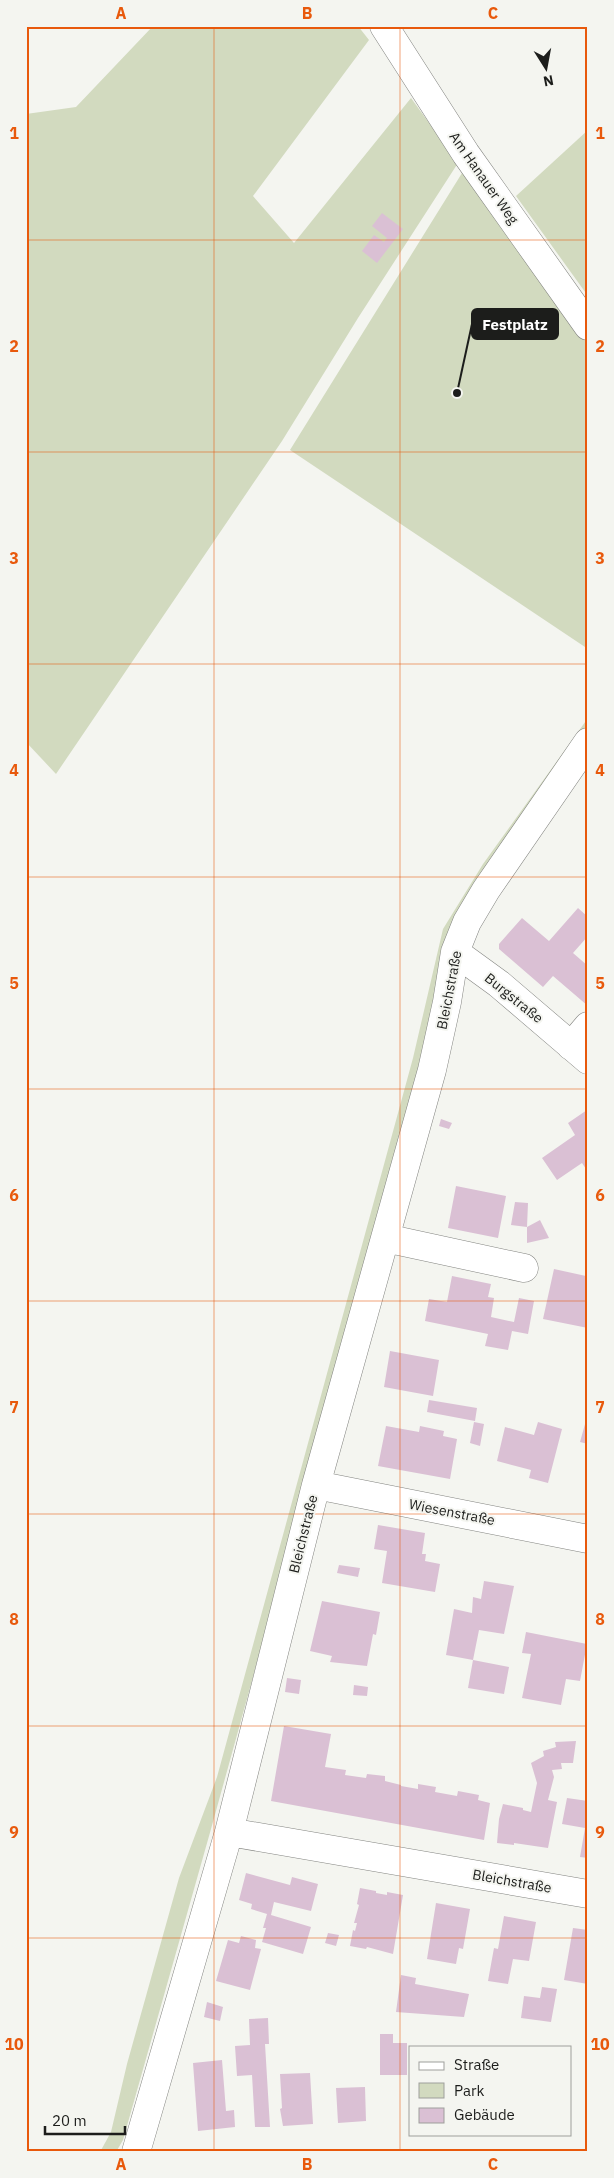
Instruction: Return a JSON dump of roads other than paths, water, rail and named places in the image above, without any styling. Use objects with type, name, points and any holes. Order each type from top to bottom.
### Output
[{"type":"street","name":"Am Hanauer Weg","points":[[384,26],[466,154],[588,326]]},
{"type":"street","name":"Bleichstraße","points":[[136,2152],[229,1832],[316,1485],[432,1070],[447,1002],[455,952],[467,922],[486,890],[588,742]]},
{"type":"street","name":"Burgstraße","points":[[455,952],[582,1044]]},
{"type":"street","points":[[385,1238],[524,1268]]},
{"type":"street","name":"Wiesenstraße","points":[[316,1485],[588,1539]]},
{"type":"street","name":"Bleichstraße","points":[[229,1832],[588,1894]]},
{"type":"place","name":"Festplatz","points":[[457,393]]}]
